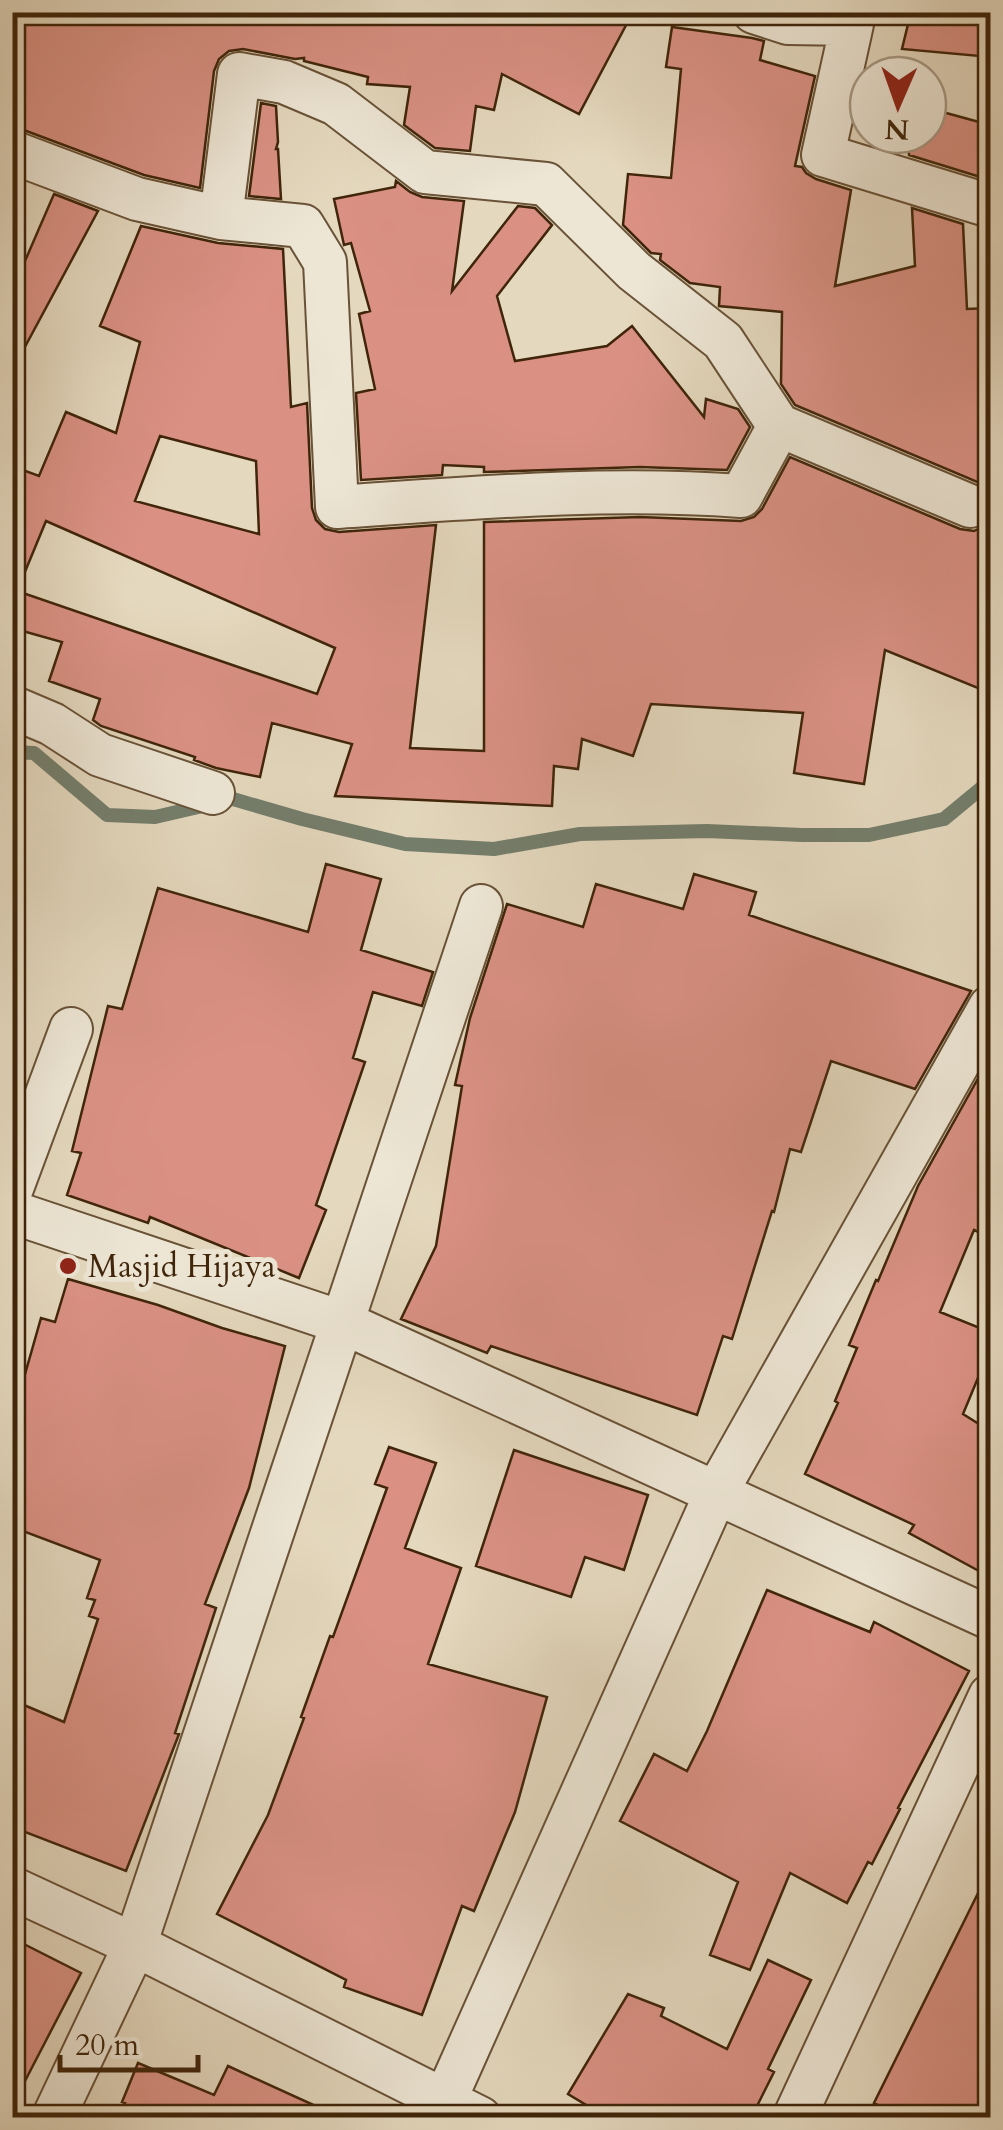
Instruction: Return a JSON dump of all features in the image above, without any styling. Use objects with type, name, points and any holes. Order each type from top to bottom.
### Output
[{"type":"street","points":[[754,12],[788,23],[852,24],[823,155],[990,206]]},
{"type":"street","points":[[12,152],[137,199],[220,218],[303,226],[325,262],[338,506],[553,494],[686,492],[741,496],[780,426],[724,341],[634,271],[546,184],[425,172],[336,104],[284,82],[239,74],[220,218]]},
{"type":"street","points":[[778,425],[970,506]]},
{"type":"street","points":[[12,708],[52,724],[100,755],[213,793]]},
{"type":"street","points":[[53,2118],[135,1945],[482,906]]},
{"type":"street","points":[[12,1888],[135,1945],[454,2112],[716,1493],[990,1006]]},
{"type":"street","points":[[12,1188],[71,1029]]},
{"type":"street","points":[[12,1212],[344,1322],[990,1618]]},
{"type":"street","points":[[794,2118],[990,1696]]},
{"type":"building","points":[[12,12],[334,12],[372,22],[373,12],[633,12],[579,114],[502,74],[494,110],[476,106],[470,151],[435,148],[404,125],[410,87],[367,84],[368,77],[304,58],[243,49],[229,51],[219,59],[214,71],[200,188],[144,175],[12,128]]},
{"type":"building","points":[[911,12],[990,12],[990,57],[902,49]]},
{"type":"building","points":[[672,27],[764,41],[760,60],[815,76],[795,166],[816,179],[851,190],[835,286],[915,266],[912,208],[963,224],[967,309],[990,308],[990,492],[980,483],[795,405],[781,384],[782,312],[719,306],[720,287],[690,283],[623,225],[628,174],[671,178],[681,69],[666,67]]},
{"type":"building","points":[[261,103],[276,106],[281,199],[249,196]]},
{"type":"building","points":[[948,113],[990,125],[990,180],[909,155],[948,155]]},
{"type":"building","points":[[396,181],[422,197],[464,201],[452,291],[518,206],[535,208],[552,225],[497,296],[515,361],[607,346],[632,326],[704,417],[706,399],[738,409],[750,427],[727,470],[640,467],[484,472],[484,467],[443,465],[442,475],[361,480],[356,393],[375,389],[359,314],[370,311],[351,243],[344,245],[334,199],[395,187]]},
{"type":"building","points":[[54,194],[98,211],[12,371],[12,291]]},
{"type":"building","points":[[141,226],[218,243],[283,249],[291,407],[307,403],[312,508],[316,520],[325,529],[339,532],[436,525],[410,748],[484,751],[484,522],[640,517],[741,521],[762,509],[790,457],[960,529],[974,531],[990,519],[990,693],[885,650],[864,784],[794,773],[803,713],[651,704],[633,756],[582,739],[578,769],[554,766],[552,806],[335,796],[352,744],[272,723],[260,777],[216,768],[194,760],[195,757],[101,726],[93,720],[100,699],[49,681],[62,642],[12,628],[12,466],[39,476],[66,412],[116,433],[140,342],[100,326]],"holes":[[[160,436],[256,461],[259,534],[135,501]],[[46,521],[335,648],[317,694],[17,591]]]},
{"type":"building","points":[[326,864],[381,879],[361,950],[433,972],[422,1006],[373,992],[353,1058],[365,1062],[316,1205],[326,1210],[299,1278],[150,1217],[148,1223],[67,1195],[81,1153],[72,1151],[108,1006],[122,1009],[158,888],[308,932]]},
{"type":"building","points":[[694,874],[756,892],[749,915],[971,991],[915,1089],[831,1061],[801,1152],[790,1149],[774,1212],[732,1339],[723,1336],[697,1415],[491,1346],[487,1353],[401,1319],[436,1246],[462,1086],[455,1085],[470,1018],[507,904],[583,927],[596,884],[683,909]]},
{"type":"building","points":[[990,1057],[990,1237],[974,1230],[940,1312],[990,1332],[990,1349],[963,1414],[990,1431],[990,1577],[909,1533],[914,1525],[805,1474],[838,1403],[835,1401],[857,1348],[849,1345],[876,1280],[918,1186]]},
{"type":"building","points":[[68,1279],[285,1346],[249,1488],[205,1604],[216,1608],[175,1733],[179,1734],[126,1871],[12,1827],[12,1700],[64,1722],[98,1619],[89,1616],[95,1600],[87,1598],[100,1560],[12,1527],[12,1420],[41,1318],[55,1322]]},
{"type":"building","points":[[389,1447],[436,1463],[405,1548],[461,1568],[428,1664],[547,1697],[515,1812],[474,1911],[462,1906],[422,2015],[344,1987],[346,1980],[217,1914],[268,1815],[304,1718],[301,1717],[330,1636],[333,1637],[387,1488],[375,1484]]},
{"type":"building","points":[[514,1450],[648,1495],[624,1570],[585,1557],[571,1597],[476,1566]]},
{"type":"building","points":[[767,1590],[870,1632],[874,1622],[969,1671],[872,1864],[868,1862],[847,1903],[790,1873],[750,1970],[710,1955],[738,1882],[620,1821],[654,1754],[687,1771]]},
{"type":"building","points":[[990,1869],[990,2118],[903,2118],[874,2103]]},
{"type":"building","points":[[12,1938],[81,1973],[12,2106]]},
{"type":"building","points":[[768,1960],[811,1980],[768,2069],[774,2072],[751,2118],[608,2118],[568,2094],[628,1994],[664,2008],[661,2016],[727,2049]]},
{"type":"building","points":[[138,2063],[214,2095],[228,2066],[342,2118],[118,2118]]},
{"type":"waterway","points":[[12,752],[34,753],[107,815],[155,817],[233,799],[405,844],[494,849],[580,834],[707,831],[869,835],[944,819],[990,781]]},
{"type":"place","name":"Masjid Hijaya","points":[[68,1266]]}]
